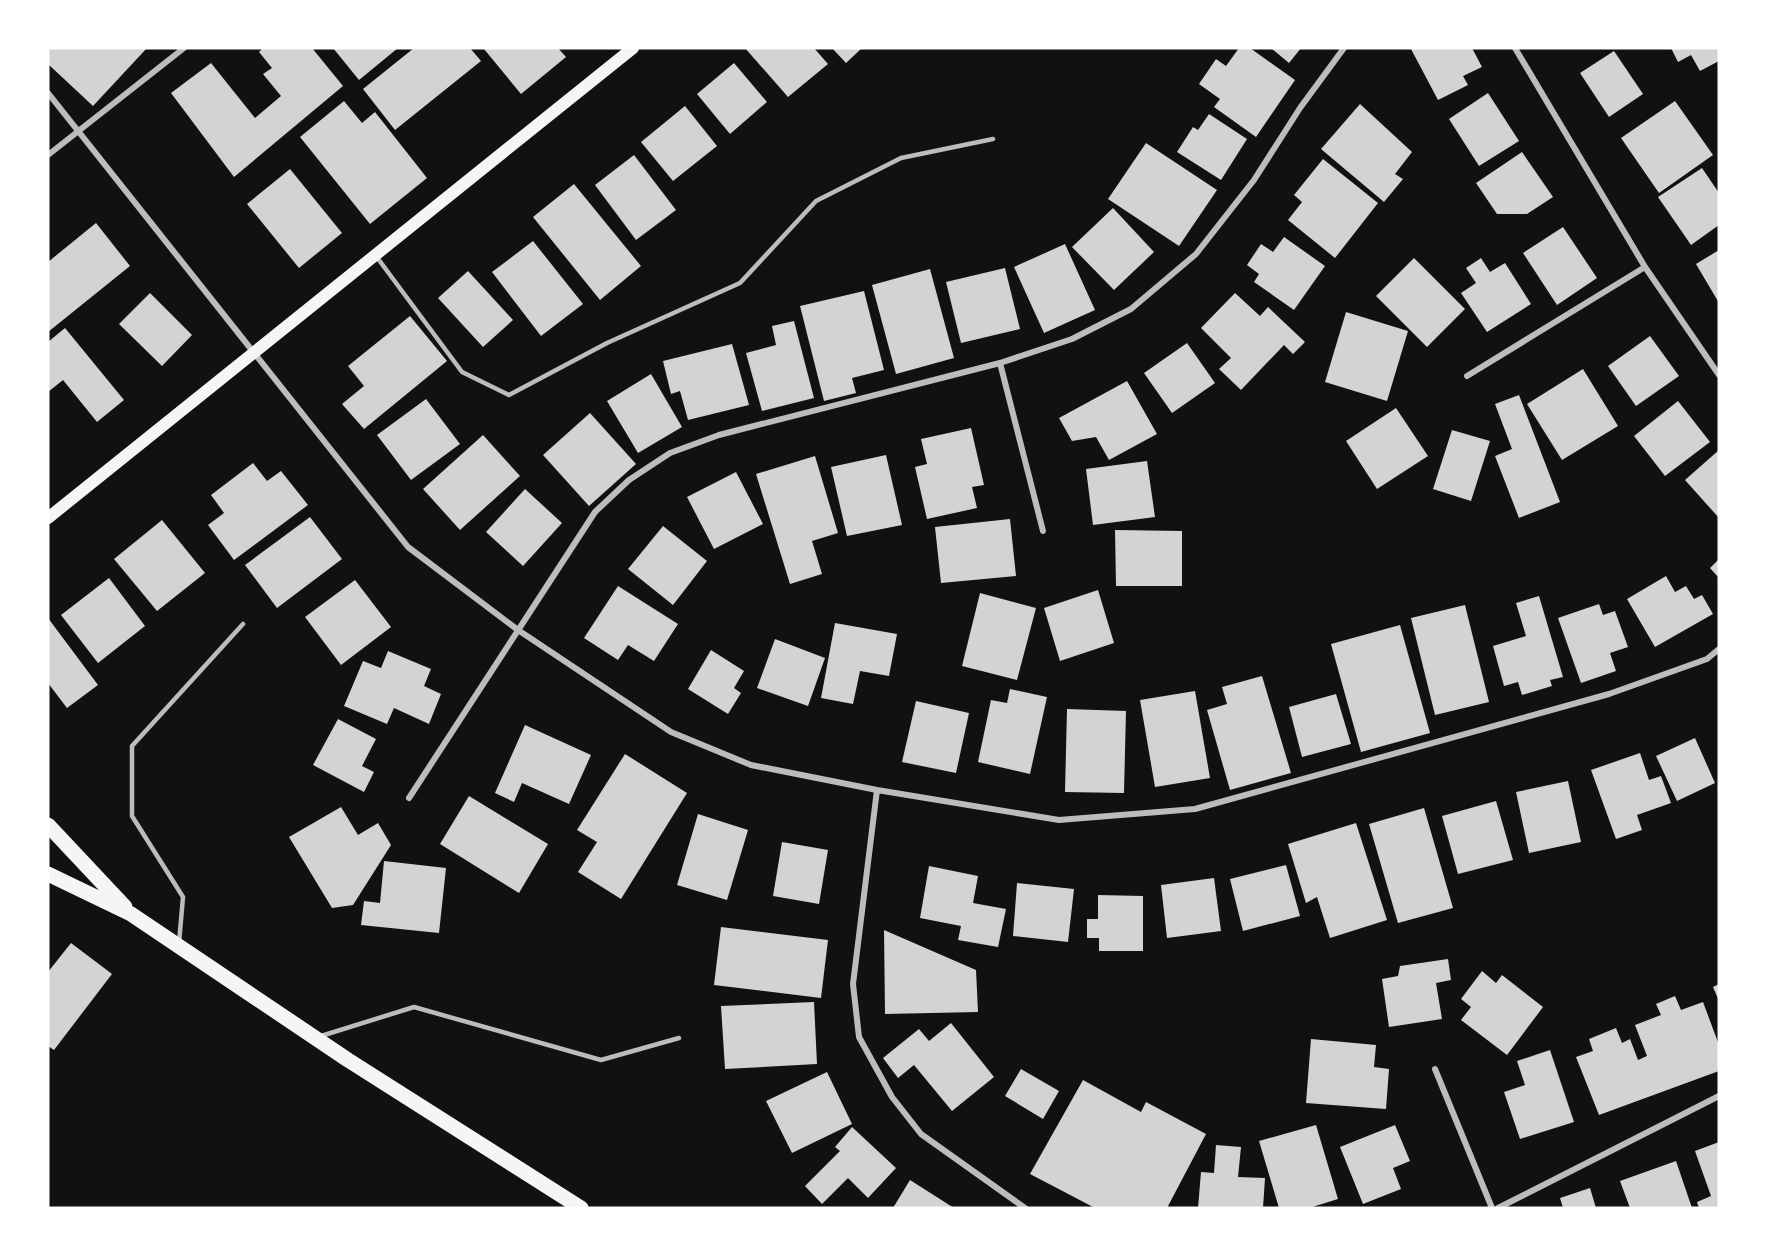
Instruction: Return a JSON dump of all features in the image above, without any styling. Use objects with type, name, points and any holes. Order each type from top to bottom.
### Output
[{"type":"main road","points":[[48,518],[633,48]]},
{"type":"main road","points":[[48,825],[131,914]]},
{"type":"main road","points":[[48,874],[131,914],[315,1038],[581,1208]]},
{"type":"street","points":[[48,154],[184,48]]},
{"type":"street","points":[[409,798],[595,512],[629,480],[670,453],[719,435],[1000,363],[1072,339],[1131,309],[1196,254],[1254,180],[1300,108],[1344,48]]},
{"type":"street","points":[[1515,48],[1645,267],[1719,375]]},
{"type":"street","points":[[48,93],[408,547],[518,630],[671,732],[752,765],[877,790],[1059,820],[1195,809],[1609,694],[1707,659],[1719,649]]},
{"type":"street","points":[[1467,376],[1645,267]]},
{"type":"street","points":[[1000,363],[1043,531]]},
{"type":"street","points":[[877,790],[853,984],[859,1037],[892,1097],[921,1134],[1025,1208]]},
{"type":"street","points":[[1435,1069],[1492,1208]]},
{"type":"street","points":[[1498,1208],[1719,1096]]},
{"type":"lane","points":[[374,254],[462,372],[509,395],[607,343],[740,283],[816,201],[902,158],[993,139]]},
{"type":"lane","points":[[178,946],[183,897],[132,816],[132,746],[243,624]]},
{"type":"lane","points":[[315,1038],[414,1007],[601,1060],[679,1038]]},
{"type":"building","points":[[48,48],[147,48],[93,106],[48,64]]},
{"type":"building","points":[[263,48],[312,48],[343,86],[234,177],[171,93],[211,63],[255,118],[281,96],[263,74],[272,68],[259,52]]},
{"type":"building","points":[[333,48],[398,48],[359,80]]},
{"type":"building","points":[[414,48],[470,48],[481,61],[395,130],[363,89]]},
{"type":"building","points":[[558,48],[566,57],[521,94],[484,49]]},
{"type":"building","points":[[745,48],[814,48],[828,64],[788,97]]},
{"type":"building","points":[[832,48],[862,48],[846,63]]},
{"type":"building","points":[[1239,48],[1250,48],[1295,80],[1256,137],[1214,107],[1220,99],[1199,84],[1216,59],[1226,66]]},
{"type":"building","points":[[1271,48],[1301,48],[1289,63]]},
{"type":"building","points":[[1472,48],[1482,67],[1463,76],[1468,85],[1438,100],[1411,49]]},
{"type":"building","points":[[1671,48],[1719,48],[1719,61],[1700,71],[1691,55],[1678,62]]},
{"type":"building","points":[[1614,51],[1643,94],[1609,117],[1580,73]]},
{"type":"building","points":[[734,63],[767,102],[730,134],[697,94]]},
{"type":"building","points":[[1488,93],[1519,141],[1479,166],[1449,119]]},
{"type":"building","points":[[344,101],[362,123],[375,112],[427,178],[370,224],[300,137]]},
{"type":"building","points":[[1675,101],[1713,155],[1659,193],[1621,138]]},
{"type":"building","points":[[1360,104],[1412,152],[1395,174],[1403,179],[1384,202],[1321,149]]},
{"type":"building","points":[[685,106],[717,146],[673,181],[641,142]]},
{"type":"building","points":[[1209,114],[1247,139],[1221,180],[1177,152],[1193,127],[1198,130]]},
{"type":"building","points":[[1146,143],[1217,190],[1179,246],[1108,199]]},
{"type":"building","points":[[1522,152],[1553,197],[1527,214],[1497,214],[1476,183]]},
{"type":"building","points":[[634,155],[676,210],[636,240],[595,185]]},
{"type":"building","points":[[1323,159],[1378,203],[1335,258],[1288,220],[1302,202],[1294,195]]},
{"type":"building","points":[[1702,168],[1719,193],[1719,225],[1691,245],[1658,197]]},
{"type":"building","points":[[290,169],[342,233],[299,268],[247,204]]},
{"type":"building","points":[[574,184],[641,266],[600,300],[533,217]]},
{"type":"building","points":[[1113,208],[1154,252],[1114,290],[1072,247]]},
{"type":"building","points":[[96,223],[130,266],[48,332],[48,262]]},
{"type":"building","points":[[1563,227],[1597,278],[1557,305],[1523,253]]},
{"type":"building","points":[[1284,237],[1325,266],[1294,310],[1254,282],[1259,274],[1247,265],[1261,244],[1273,252]]},
{"type":"building","points":[[533,241],[583,304],[541,336],[492,272]]},
{"type":"building","points":[[1065,244],[1095,310],[1044,333],[1014,267]]},
{"type":"building","points":[[1719,250],[1719,303],[1696,264]]},
{"type":"building","points":[[1414,258],[1465,309],[1427,347],[1376,296]]},
{"type":"building","points":[[1481,258],[1490,272],[1505,263],[1531,304],[1487,332],[1461,293],[1476,283],[1466,268]]},
{"type":"building","points":[[1005,268],[1020,329],[961,343],[946,282]]},
{"type":"building","points":[[930,269],[954,358],[896,374],[872,285]]},
{"type":"building","points":[[468,271],[513,320],[483,347],[438,298]]},
{"type":"building","points":[[864,291],[884,370],[852,378],[856,393],[824,401],[800,306]]},
{"type":"building","points":[[150,293],[192,335],[162,366],[119,324]]},
{"type":"building","points":[[1235,293],[1260,316],[1268,307],[1305,342],[1293,354],[1284,345],[1241,390],[1219,369],[1231,358],[1201,328]]},
{"type":"building","points":[[1346,312],[1408,331],[1387,401],[1325,382]]},
{"type":"building","points":[[410,316],[447,361],[364,429],[342,404],[364,386],[348,366]]},
{"type":"building","points":[[794,321],[814,398],[762,411],[746,353],[776,345],[772,326]]},
{"type":"building","points":[[65,328],[124,400],[97,422],[63,380],[48,392],[48,342]]},
{"type":"building","points":[[1650,336],[1679,376],[1636,406],[1608,366]]},
{"type":"building","points":[[1187,343],[1215,383],[1172,413],[1144,373]]},
{"type":"building","points":[[732,344],[749,405],[688,420],[680,391],[671,394],[663,361]]},
{"type":"building","points":[[1583,369],[1618,426],[1562,460],[1527,404]]},
{"type":"building","points":[[651,374],[682,427],[638,453],[607,401]]},
{"type":"building","points":[[1127,381],[1157,434],[1109,460],[1096,437],[1072,441],[1059,418]]},
{"type":"building","points":[[1519,395],[1560,502],[1519,518],[1495,456],[1512,449],[1495,404]]},
{"type":"building","points":[[426,399],[460,444],[411,480],[377,435]]},
{"type":"building","points":[[1678,401],[1710,442],[1665,476],[1634,436]]},
{"type":"building","points":[[1396,408],[1428,456],[1377,489],[1346,441]]},
{"type":"building","points":[[590,413],[636,464],[589,506],[543,455]]},
{"type":"building","points":[[971,428],[984,485],[972,487],[977,508],[927,519],[915,467],[927,464],[921,439]]},
{"type":"building","points":[[1452,430],[1490,441],[1471,501],[1433,489]]},
{"type":"building","points":[[483,435],[520,476],[460,530],[423,489]]},
{"type":"building","points":[[1719,450],[1719,518],[1685,480]]},
{"type":"building","points":[[886,455],[902,525],[847,536],[831,467]]},
{"type":"building","points":[[815,456],[838,533],[812,541],[822,574],[790,584],[756,474]]},
{"type":"building","points":[[1147,461],[1155,517],[1093,525],[1086,469]]},
{"type":"building","points":[[253,463],[267,481],[281,471],[308,505],[234,560],[208,525],[224,513],[211,495]]},
{"type":"building","points":[[736,472],[763,524],[714,549],[687,497]]},
{"type":"building","points":[[525,489],[562,523],[523,566],[486,532]]},
{"type":"building","points":[[310,517],[342,559],[277,608],[245,565]]},
{"type":"building","points":[[1010,519],[1016,576],[941,583],[935,527]]},
{"type":"building","points":[[162,520],[205,573],[157,611],[114,559]]},
{"type":"building","points":[[663,526],[707,561],[673,605],[628,569]]},
{"type":"building","points":[[1115,530],[1182,531],[1182,586],[1116,586]]},
{"type":"building","points":[[1719,559],[1719,578],[1710,568]]},
{"type":"building","points":[[1666,576],[1675,592],[1686,586],[1694,599],[1702,595],[1713,614],[1655,647],[1627,599]]},
{"type":"building","points":[[109,578],[145,626],[98,663],[61,615]]},
{"type":"building","points":[[355,580],[391,627],[341,665],[305,617]]},
{"type":"building","points":[[618,586],[678,624],[654,661],[628,645],[618,660],[584,638]]},
{"type":"building","points":[[1098,590],[1114,643],[1060,661],[1044,608]]},
{"type":"building","points":[[980,593],[1036,608],[1017,680],[962,666]]},
{"type":"building","points":[[1539,596],[1563,677],[1550,680],[1552,686],[1522,695],[1518,682],[1504,686],[1493,646],[1526,636],[1516,603]]},
{"type":"building","points":[[1599,604],[1603,615],[1615,611],[1628,647],[1610,653],[1616,671],[1581,683],[1558,618]]},
{"type":"building","points":[[1465,605],[1489,702],[1435,715],[1411,618]]},
{"type":"building","points":[[48,618],[98,685],[67,708],[48,683]]},
{"type":"building","points":[[835,623],[897,634],[889,676],[860,671],[853,704],[821,698]]},
{"type":"building","points":[[1400,625],[1430,733],[1361,752],[1331,644]]},
{"type":"building","points":[[775,639],[825,658],[808,706],[757,688]]},
{"type":"building","points":[[711,650],[744,671],[734,688],[741,693],[728,714],[688,689]]},
{"type":"building","points":[[388,651],[431,669],[424,686],[441,694],[429,724],[394,708],[387,724],[344,706],[363,661],[381,668]]},
{"type":"building","points":[[1262,676],[1291,773],[1230,790],[1207,710],[1227,704],[1222,687]]},
{"type":"building","points":[[1010,689],[1047,697],[1030,774],[978,762],[991,700],[1007,703]]},
{"type":"building","points":[[1195,691],[1210,778],[1155,787],[1140,700]]},
{"type":"building","points":[[1336,694],[1351,744],[1302,757],[1289,707]]},
{"type":"building","points":[[916,701],[969,713],[956,773],[902,762]]},
{"type":"building","points":[[1067,709],[1126,711],[1124,793],[1065,792]]},
{"type":"building","points":[[338,719],[376,739],[362,766],[374,772],[364,792],[313,765]]},
{"type":"building","points":[[525,725],[591,755],[569,804],[522,783],[514,802],[495,793]]},
{"type":"building","points":[[1695,738],[1715,783],[1677,801],[1656,756]]},
{"type":"building","points":[[1640,753],[1649,780],[1661,776],[1671,803],[1637,815],[1642,830],[1616,839],[1591,770]]},
{"type":"building","points":[[625,754],[687,793],[621,899],[578,872],[597,842],[577,830]]},
{"type":"building","points":[[1568,781],[1581,842],[1529,853],[1516,792]]},
{"type":"building","points":[[469,796],[548,844],[519,893],[440,844]]},
{"type":"building","points":[[1496,801],[1513,860],[1458,874],[1442,816]]},
{"type":"building","points":[[341,807],[358,835],[378,823],[391,845],[353,905],[332,908],[289,837]]},
{"type":"building","points":[[1424,808],[1453,908],[1398,923],[1369,824]]},
{"type":"building","points":[[698,814],[748,830],[727,900],[677,885]]},
{"type":"building","points":[[1356,823],[1387,920],[1330,938],[1317,897],[1306,903],[1288,844]]},
{"type":"building","points":[[782,842],[828,850],[819,904],[773,896]]},
{"type":"building","points":[[384,861],[446,868],[439,933],[361,925],[364,901],[380,903]]},
{"type":"building","points":[[1286,865],[1300,916],[1243,931],[1230,879]]},
{"type":"building","points":[[929,866],[978,876],[973,903],[1006,909],[998,947],[958,940],[961,926],[920,918]]},
{"type":"building","points":[[1214,878],[1221,931],[1167,938],[1161,885]]},
{"type":"building","points":[[1017,883],[1074,889],[1068,942],[1013,936]]},
{"type":"building","points":[[1098,895],[1143,896],[1143,951],[1099,951],[1099,938],[1087,938],[1087,919],[1098,919]]},
{"type":"building","points":[[721,927],[828,940],[821,998],[714,985]]},
{"type":"building","points":[[884,930],[976,970],[978,1012],[885,1014]]},
{"type":"building","points":[[71,943],[112,974],[54,1050],[48,1046],[48,972]]},
{"type":"building","points":[[1448,959],[1451,980],[1436,983],[1442,1019],[1389,1027],[1382,979],[1398,976],[1400,966]]},
{"type":"building","points":[[1482,971],[1496,983],[1502,975],[1543,1007],[1507,1055],[1461,1020],[1471,1007],[1461,999]]},
{"type":"building","points":[[1719,984],[1719,1001],[1713,987]]},
{"type":"building","points":[[1675,996],[1681,1010],[1703,1002],[1719,1045],[1719,1071],[1599,1115],[1576,1057],[1593,1051],[1589,1039],[1616,1028],[1622,1043],[1630,1039],[1638,1060],[1647,1056],[1635,1025],[1661,1015],[1656,1004]]},
{"type":"building","points":[[814,1002],[817,1064],[725,1069],[721,1006]]},
{"type":"building","points":[[951,1023],[994,1077],[952,1111],[914,1065],[898,1078],[883,1058],[919,1029],[929,1041]]},
{"type":"building","points":[[1311,1039],[1376,1045],[1374,1067],[1389,1069],[1386,1109],[1306,1103]]},
{"type":"building","points":[[1550,1050],[1574,1122],[1520,1139],[1504,1092],[1525,1085],[1517,1061]]},
{"type":"building","points":[[1021,1069],[1059,1091],[1043,1119],[1005,1096]]},
{"type":"building","points":[[827,1072],[852,1124],[792,1153],[766,1101]]},
{"type":"building","points":[[1083,1080],[1141,1112],[1146,1102],[1206,1134],[1167,1208],[1095,1208],[1030,1174]]},
{"type":"building","points":[[1316,1125],[1338,1199],[1309,1208],[1279,1208],[1259,1141]]},
{"type":"building","points":[[1395,1125],[1410,1161],[1393,1168],[1401,1189],[1363,1204],[1340,1147]]},
{"type":"building","points":[[852,1127],[896,1168],[868,1198],[848,1178],[822,1204],[805,1186],[840,1151],[835,1147]]},
{"type":"building","points":[[1719,1142],[1719,1208],[1699,1208],[1697,1202],[1711,1196],[1695,1151]]},
{"type":"building","points":[[1216,1145],[1241,1147],[1238,1177],[1265,1178],[1263,1208],[1198,1208],[1201,1172],[1214,1173]]},
{"type":"building","points":[[1676,1161],[1692,1208],[1630,1208],[1620,1181]]},
{"type":"building","points":[[910,1180],[954,1208],[893,1208]]},
{"type":"building","points":[[1590,1188],[1596,1208],[1563,1208],[1560,1198]]}]
